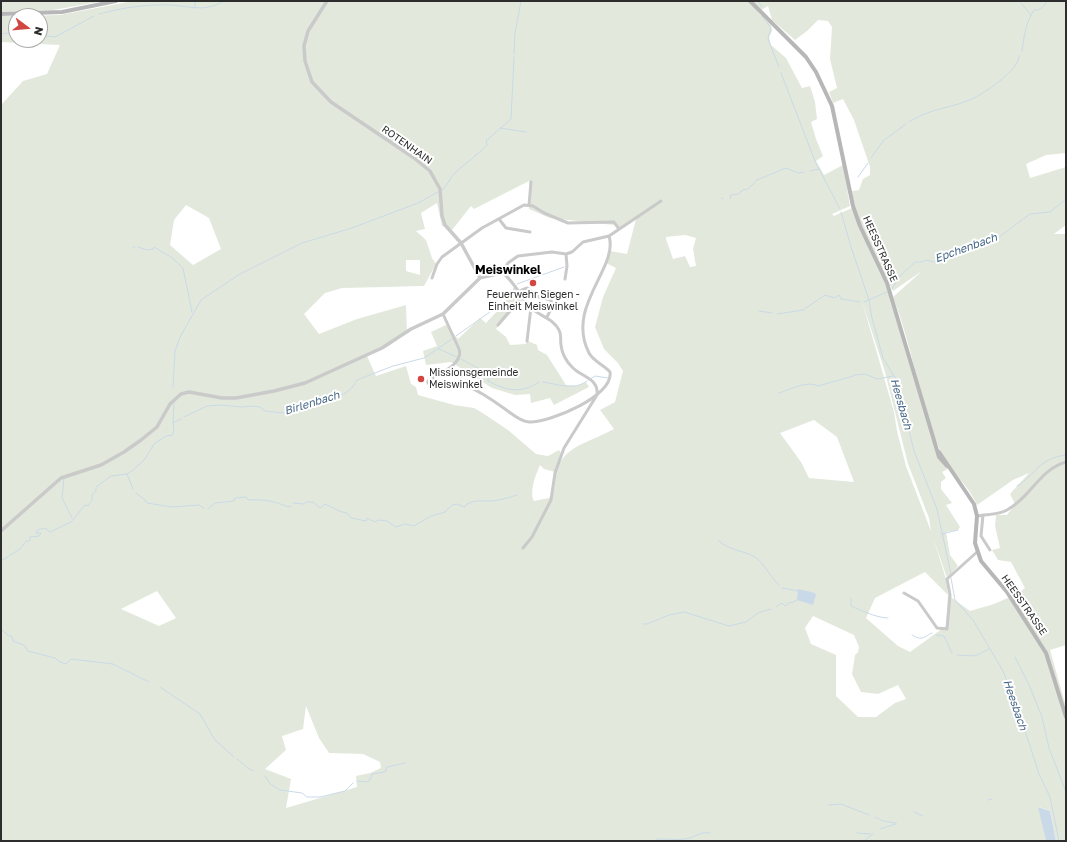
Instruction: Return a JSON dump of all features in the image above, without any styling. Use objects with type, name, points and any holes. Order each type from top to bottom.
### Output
[{"type":"main road","points":[[1,14],[54,13],[116,1]]},
{"type":"main road","name":"HEESSTRASSE","points":[[750,1],[810,62],[832,106],[853,206],[860,226],[887,283],[937,449],[947,466],[970,496],[977,516],[975,540],[977,552],[982,564],[1007,592],[1046,653],[1066,717]]},
{"type":"street","name":"ROTENHAIN","points":[[327,1],[317,14],[308,31],[304,46],[308,73],[317,89],[331,102],[426,166],[440,189],[442,216],[445,225],[461,243],[480,278]]},
{"type":"street","points":[[529,205],[531,182]]},
{"type":"street","points":[[503,273],[508,263],[522,255],[552,252],[566,254],[572,252],[583,242],[609,236],[661,201]]},
{"type":"street","points":[[432,278],[437,264],[442,258],[461,243],[482,228],[518,208],[529,205],[544,214],[568,223],[614,222],[619,229]]},
{"type":"street","points":[[499,219],[506,228],[530,232]]},
{"type":"street","points":[[523,548],[532,537],[551,500],[555,476],[564,448],[597,395],[609,381],[610,372],[589,353],[583,325],[591,293],[610,251],[609,236]]},
{"type":"street","points":[[565,279],[567,266],[566,254]]},
{"type":"street","points":[[503,273],[520,291],[531,307],[547,317],[560,332],[564,356],[575,370],[595,384],[597,395]]},
{"type":"street","points":[[1,531],[57,480],[69,474],[101,465],[141,440],[157,427],[170,404],[176,397],[189,392],[222,398],[236,398],[298,385],[377,350],[411,329],[443,314],[480,278],[503,273]]},
{"type":"street","points":[[520,291],[527,288],[539,297],[551,300],[552,307],[547,317]]},
{"type":"street","points":[[498,325],[523,295]]},
{"type":"street","points":[[527,341],[531,307]]},
{"type":"street","points":[[443,314],[459,349],[460,355],[457,362],[428,381],[429,384],[449,382],[459,383],[480,392],[512,414],[529,422],[559,415],[597,395]]},
{"type":"street","points":[[977,516],[1007,511],[1021,501],[1049,470],[1066,462]]},
{"type":"street","points":[[982,515],[981,536],[990,550]]},
{"type":"street","points":[[904,593],[918,601],[935,626],[940,630],[947,629],[950,595],[947,579],[977,552]]},
{"type":"shaded area","points":[[1,1],[104,1],[53,10],[48,10],[48,8],[8,8],[8,12],[1,12]]},
{"type":"shaded area","points":[[133,1],[1066,1],[1066,153],[1046,155],[1026,164],[1030,178],[1066,167],[1066,225],[1054,234],[1066,234],[1066,645],[1050,650],[1066,707],[1066,841],[1056,841],[1050,811],[1039,807],[1046,841],[1,841],[1,103],[2,104],[23,81],[47,74],[60,45],[48,44],[48,15],[60,15]],"holes":[[[768,6],[772,20],[795,40],[818,20],[828,21],[832,27],[830,59],[837,88],[829,92],[833,103],[843,99],[854,120],[870,167],[870,175],[863,179],[859,190],[852,191],[858,216],[893,291],[922,271],[893,297],[900,316],[931,428],[942,454],[952,470],[969,491],[977,505],[1013,480],[1029,473],[1010,494],[1015,504],[1007,515],[996,515],[995,526],[1000,548],[992,550],[998,560],[1011,562],[1025,588],[1013,597],[1012,596],[994,604],[970,611],[948,595],[946,579],[933,537],[947,578],[958,566],[950,555],[946,532],[958,530],[960,527],[946,505],[952,503],[941,489],[941,482],[946,478],[942,472],[948,469],[938,458],[886,284],[852,208],[834,216],[832,214],[850,206],[843,165],[824,175],[816,161],[823,156],[811,122],[817,119],[815,102],[810,86],[802,88],[786,58],[771,45],[769,37],[772,31],[771,25],[758,12]],[[529,181],[529,209],[550,218],[614,225],[617,229],[636,219],[627,254],[610,251],[606,263],[616,268],[603,297],[595,327],[604,349],[618,363],[623,371],[615,402],[600,410],[614,429],[570,451],[558,467],[551,496],[549,498],[534,501],[532,493],[534,483],[540,465],[544,469],[555,472],[561,453],[559,450],[548,456],[536,454],[508,430],[474,408],[454,405],[418,395],[416,387],[411,384],[406,366],[376,376],[367,356],[390,345],[407,333],[406,305],[357,319],[319,334],[304,314],[325,293],[342,288],[424,286],[436,264],[432,258],[426,240],[416,231],[425,229],[421,213],[437,203],[442,226],[452,230],[471,206],[474,209]],[[186,205],[209,218],[221,249],[193,265],[170,245],[174,220]],[[685,235],[696,238],[693,249],[696,266],[690,267],[685,256],[673,259],[666,237]],[[406,260],[420,260],[420,275],[406,271]],[[862,301],[885,372],[908,464],[929,518],[931,531],[906,466],[894,412]],[[814,420],[837,437],[854,482],[809,478],[801,462],[780,433]],[[925,572],[948,595],[946,626],[910,652],[898,646],[866,618],[875,598]],[[157,591],[176,618],[159,626],[121,609]],[[813,616],[854,635],[859,647],[858,652],[855,655],[852,674],[861,692],[878,694],[898,685],[906,699],[895,703],[876,717],[858,717],[836,696],[836,655],[811,644],[805,628]],[[306,706],[319,738],[329,753],[363,754],[380,762],[381,768],[370,773],[356,776],[357,787],[286,808],[291,779],[265,769],[286,750],[282,736],[303,729]]]},
{"type":"shaded area","points":[[1,16],[8,16],[8,42],[1,42]]},
{"type":"shaded area","points":[[514,287],[524,299],[496,329],[506,337],[510,345],[525,344],[528,341],[537,345],[538,350],[547,355],[566,385],[577,386],[586,382],[589,387],[554,405],[550,398],[531,403],[530,394],[515,395],[492,388],[451,362],[426,365],[423,351],[437,346],[431,332],[446,325],[458,339],[480,318],[486,323],[511,296]]},
{"type":"water","points":[[798,589],[815,593],[816,595],[813,605],[797,600]]},
{"type":"water","points":[[1038,807],[1050,811],[1056,841],[1046,841]]},
{"type":"waterway","points":[[195,1],[195,8]]},
{"type":"waterway","points":[[99,14],[125,8],[152,5],[203,8],[217,5],[224,1]]},
{"type":"waterway","points":[[514,54],[515,33],[521,1]]},
{"type":"waterway","name":"Heesbach","points":[[758,1],[762,7]]},
{"type":"waterway","points":[[1022,51],[1029,19],[1034,10],[1041,8],[1046,3],[1045,1]]},
{"type":"waterway","points":[[1021,3],[1031,15]]},
{"type":"waterway","points":[[48,36],[55,37],[94,16]]},
{"type":"waterway","name":"Heesbach","points":[[762,16],[771,28],[768,39],[779,67]]},
{"type":"waterway","points":[[1,34],[8,33]]},
{"type":"waterway","points":[[909,122],[917,117],[933,111],[959,104],[976,97],[995,85],[1009,73],[1018,61],[1019,56]]},
{"type":"waterway","points":[[442,190],[454,174],[487,145],[486,141],[511,119],[514,57]]},
{"type":"waterway","name":"Heesbach","points":[[781,73],[815,161],[840,209]]},
{"type":"waterway","points":[[871,158],[883,141],[906,124]]},
{"type":"waterway","points":[[500,128],[526,132]]},
{"type":"waterway","points":[[858,177],[868,163]]},
{"type":"waterway","points":[[730,199],[731,195],[738,194],[743,190],[748,189],[757,180],[786,168],[798,173],[804,172]]},
{"type":"waterway","points":[[810,171],[819,169]]},
{"type":"waterway","points":[[173,387],[175,351],[180,337],[201,300],[240,274],[302,243],[352,228],[418,203],[438,192]]},
{"type":"waterway","name":"Epchenbach","points":[[892,289],[899,277],[915,262],[922,262],[926,260],[934,262],[995,240],[1030,214],[1050,212],[1066,199]]},
{"type":"waterway","name":"Heesbach","points":[[841,212],[869,300],[872,318],[883,358],[896,379],[914,451],[937,509],[951,574]]},
{"type":"waterway","points":[[138,247],[147,250],[153,249],[154,247],[171,257],[183,268],[192,312]]},
{"type":"waterway","name":"Birlenbach","points":[[517,284],[564,267]]},
{"type":"waterway","name":"Birlenbach","points":[[456,336],[511,297],[514,288]]},
{"type":"waterway","name":"Epchenbach","points":[[864,302],[887,292]]},
{"type":"waterway","points":[[777,314],[803,310],[825,295],[834,298],[839,295],[841,299],[860,302]]},
{"type":"waterway","points":[[759,311],[772,313]]},
{"type":"waterway","name":"Birlenbach","points":[[184,417],[207,406],[221,405],[242,407],[254,406],[260,407],[265,411],[283,413],[330,396],[334,397],[342,395],[346,393],[357,380],[393,366],[424,358],[452,339]]},
{"type":"waterway","points":[[439,349],[457,357]]},
{"type":"waterway","points":[[461,359],[489,374],[488,381],[501,387],[520,390],[539,382]]},
{"type":"waterway","points":[[779,393],[798,386],[808,384],[818,386],[854,375],[865,374],[877,379],[893,376]]},
{"type":"waterway","points":[[590,379],[595,376],[608,378]]},
{"type":"waterway","points":[[543,382],[577,386],[587,381]]},
{"type":"waterway","points":[[173,423],[174,403]]},
{"type":"waterway","name":"Birlenbach","points":[[1,561],[20,549],[26,541],[30,541],[30,537],[39,536],[41,533],[36,533],[37,530],[45,528],[50,532],[71,522],[85,505],[88,506],[92,500],[92,495],[96,491],[96,487],[111,476],[127,474],[133,470],[145,459],[154,444],[166,436],[172,435],[174,431],[173,423],[181,419]]},
{"type":"waterway","points":[[1017,486],[1043,463],[1056,457],[1066,455]]},
{"type":"waterway","points":[[127,474],[133,489]]},
{"type":"waterway","points":[[64,478],[62,498],[72,518]]},
{"type":"waterway","points":[[136,493],[147,503],[172,507],[199,505],[204,508]]},
{"type":"waterway","points":[[293,503],[304,504],[306,502],[313,502],[320,508],[325,504],[338,511],[347,513],[351,518],[366,521],[367,518],[375,522],[378,520],[387,521],[396,527],[405,524],[414,526],[431,516],[445,512],[452,505],[457,504],[464,507],[475,501],[494,501],[517,495]]},
{"type":"waterway","points":[[208,509],[215,503],[234,501],[235,498],[246,497],[248,500],[268,501],[288,507],[291,506]]},
{"type":"waterway","points":[[942,534],[958,530]]},
{"type":"waterway","points":[[718,540],[722,544],[755,557],[762,563],[779,585]]},
{"type":"waterway","name":"Heesbach","points":[[951,578],[955,600],[973,620],[1003,671],[1023,724],[1039,774],[1050,797],[1059,841]]},
{"type":"waterway","points":[[782,588],[798,591]]},
{"type":"waterway","points":[[851,598],[851,606],[864,612],[888,618]]},
{"type":"waterway","points":[[776,607],[782,603],[785,606],[790,602],[791,603],[797,600]]},
{"type":"waterway","points":[[643,624],[647,624],[669,615],[684,612],[729,626],[746,622],[758,613],[771,609]]},
{"type":"waterway","points":[[1,629],[9,636],[12,636],[13,641],[24,645],[28,651],[55,658],[66,664],[71,659],[113,664],[149,682]]},
{"type":"waterway","points":[[912,635],[923,638],[932,633]]},
{"type":"waterway","points":[[936,635],[944,636],[952,653]]},
{"type":"waterway","points":[[957,655],[975,656],[989,649]]},
{"type":"waterway","points":[[1015,657],[1030,687],[1042,717],[1049,748],[1066,792]]},
{"type":"waterway","points":[[160,687],[200,714],[215,740],[234,757]]},
{"type":"waterway","points":[[237,759],[253,771]]},
{"type":"waterway","points":[[357,781],[367,782],[370,780],[372,774],[385,772],[387,767],[405,763]]},
{"type":"waterway","points":[[265,776],[270,784],[280,790],[302,793],[307,797],[320,797],[345,791],[353,783]]},
{"type":"waterway","points":[[988,800],[992,799]]},
{"type":"waterway","points":[[829,805],[841,804],[869,815]]},
{"type":"waterway","points":[[914,812],[923,816]]},
{"type":"waterway","points":[[875,817],[883,821],[896,823]]},
{"type":"waterway","points":[[880,829],[896,824]]},
{"type":"waterway","points":[[653,841],[660,839],[685,839],[703,833],[710,833]]},
{"type":"waterway","points":[[857,833],[871,834]]},
{"type":"waterway","points":[[864,841],[873,834]]},
{"type":"waterway","points":[[623,841],[648,841]]},
{"type":"place","name":"Feuerwehr Siegen - Einheit Meiswinkel","points":[[533,283]]},
{"type":"place","name":"Missionsgemeinde Meiswinkel","points":[[421,379]]},
{"type":"district","name":"Meiswinkel","points":[[508,270]]}]
